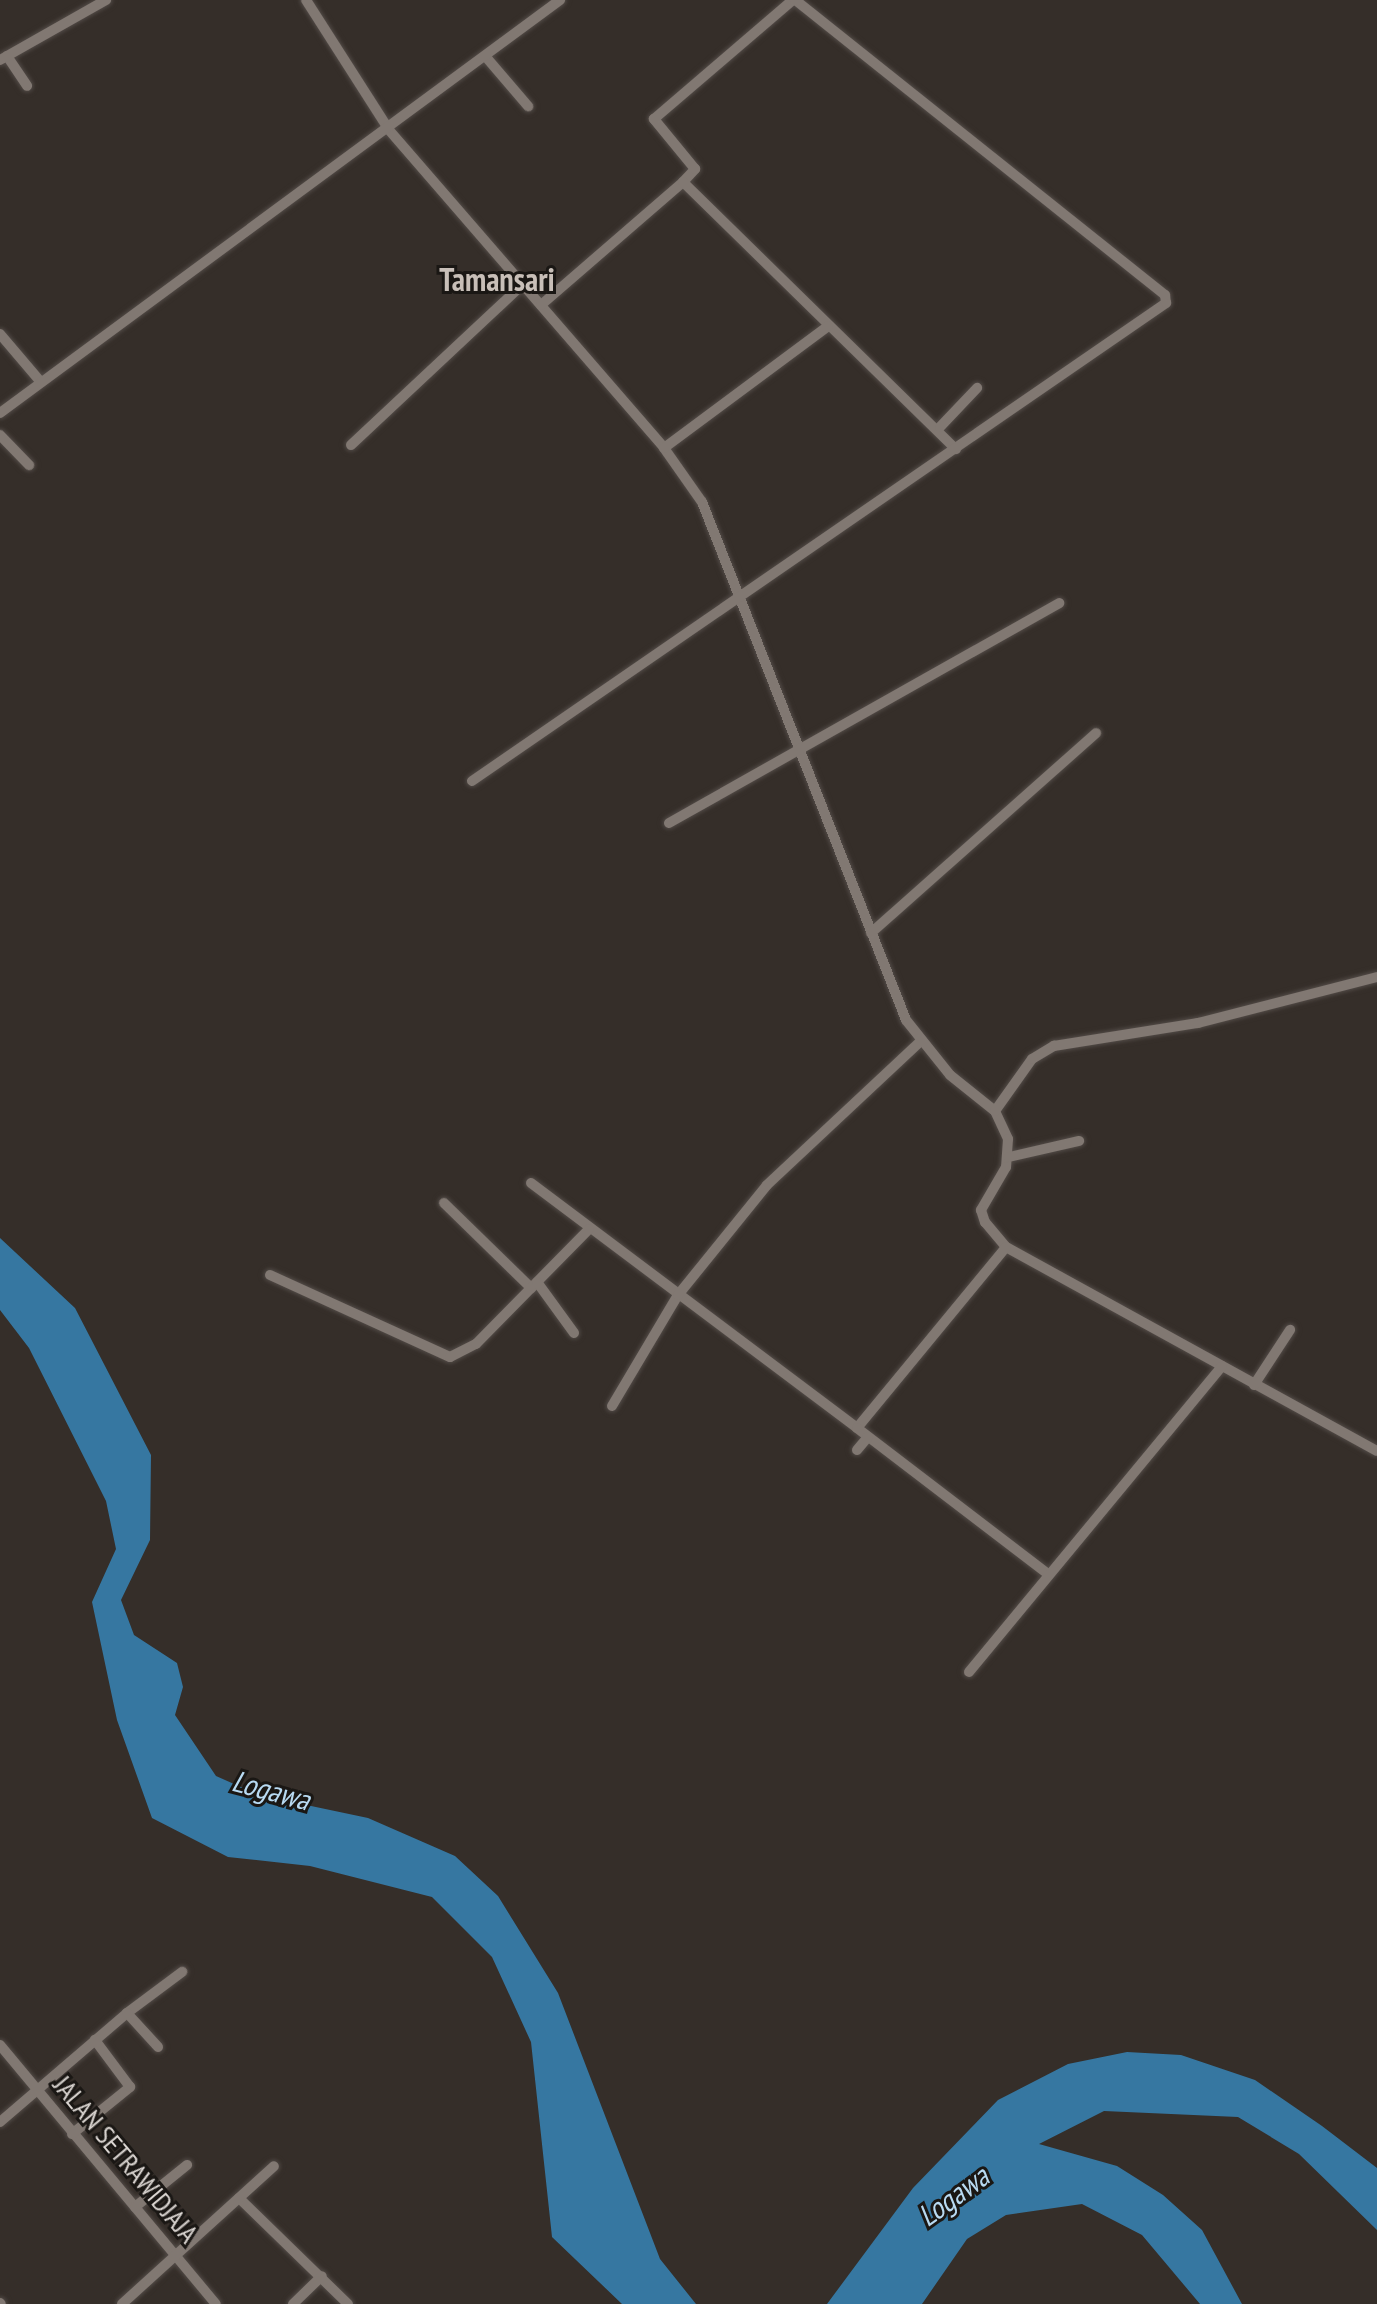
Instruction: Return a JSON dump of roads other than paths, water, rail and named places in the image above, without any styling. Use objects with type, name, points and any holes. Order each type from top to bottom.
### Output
[{"type":"street","points":[[27,86],[4,58],[106,0]]},
{"type":"street","points":[[306,0],[389,130],[664,448],[702,502],[803,747],[871,933],[921,1041],[995,1111],[1009,1157],[981,1210],[1006,1247],[1377,1451]]},
{"type":"street","points":[[0,413],[389,130],[560,0]]},
{"type":"street","points":[[472,781],[1163,308],[1165,295],[794,0],[654,119],[695,169],[541,305]]},
{"type":"street","points":[[486,57],[528,106]]},
{"type":"street","points":[[683,182],[828,326],[940,427],[956,449]]},
{"type":"street","points":[[351,445],[522,285]]},
{"type":"street","points":[[664,448],[828,326]]},
{"type":"street","points":[[0,334],[40,381]]},
{"type":"street","points":[[940,427],[977,388]]},
{"type":"street","points":[[0,435],[29,465]]},
{"type":"street","points":[[669,823],[1059,603]]},
{"type":"street","points":[[871,933],[1096,733]]},
{"type":"street","points":[[995,1111],[1032,1059],[1054,1046],[1198,1023],[1377,977]]},
{"type":"street","points":[[612,1406],[678,1295],[824,1124],[921,1041]]},
{"type":"street","points":[[1009,1157],[1079,1141]]},
{"type":"street","points":[[531,1183],[1048,1574]]},
{"type":"street","points":[[444,1203],[534,1285],[574,1333]]},
{"type":"street","points":[[270,1275],[450,1357],[476,1344],[589,1229]]},
{"type":"street","points":[[857,1428],[1006,1247]]},
{"type":"street","points":[[1254,1385],[1290,1330]]},
{"type":"street","points":[[969,1672],[1222,1366]]},
{"type":"street","points":[[857,1450],[868,1437]]},
{"type":"street","points":[[0,2122],[127,2013],[182,1972]]},
{"type":"street","points":[[127,2013],[158,2047]]},
{"type":"street","points":[[72,2134],[130,2087],[95,2040]]},
{"type":"street","name":"JALAN SETRAWIDJAJA","points":[[0,2045],[216,2304]]},
{"type":"street","points":[[135,2207],[187,2165]]},
{"type":"street","points":[[122,2304],[274,2166]]},
{"type":"street","points":[[239,2198],[348,2304]]},
{"type":"street","points":[[293,2304],[322,2276]]},
{"type":"water","points":[[0,1238],[75,1308],[151,1455],[150,1540],[121,1600],[134,1635],[177,1663],[183,1687],[175,1715],[216,1776],[259,1795],[368,1818],[455,1856],[498,1896],[558,1993],[660,2259],[696,2304],[622,2304],[552,2237],[531,2042],[492,1957],[432,1897],[310,1866],[228,1857],[152,1818],[117,1720],[92,1602],[116,1549],[106,1501],[29,1348],[0,1310]]},
{"type":"water","name":"Logawa","points":[[1127,2052],[1181,2055],[1255,2080],[1322,2126],[1377,2168],[1377,2230],[1299,2154],[1238,2117],[1104,2111],[1039,2144],[1117,2166],[1163,2195],[1202,2230],[1242,2304],[1200,2304],[1142,2235],[1082,2204],[1006,2215],[967,2239],[922,2304],[827,2304],[913,2188],[998,2100],[1068,2064]]},
{"type":"district","name":"Tamansari","points":[[497,279]]}]
